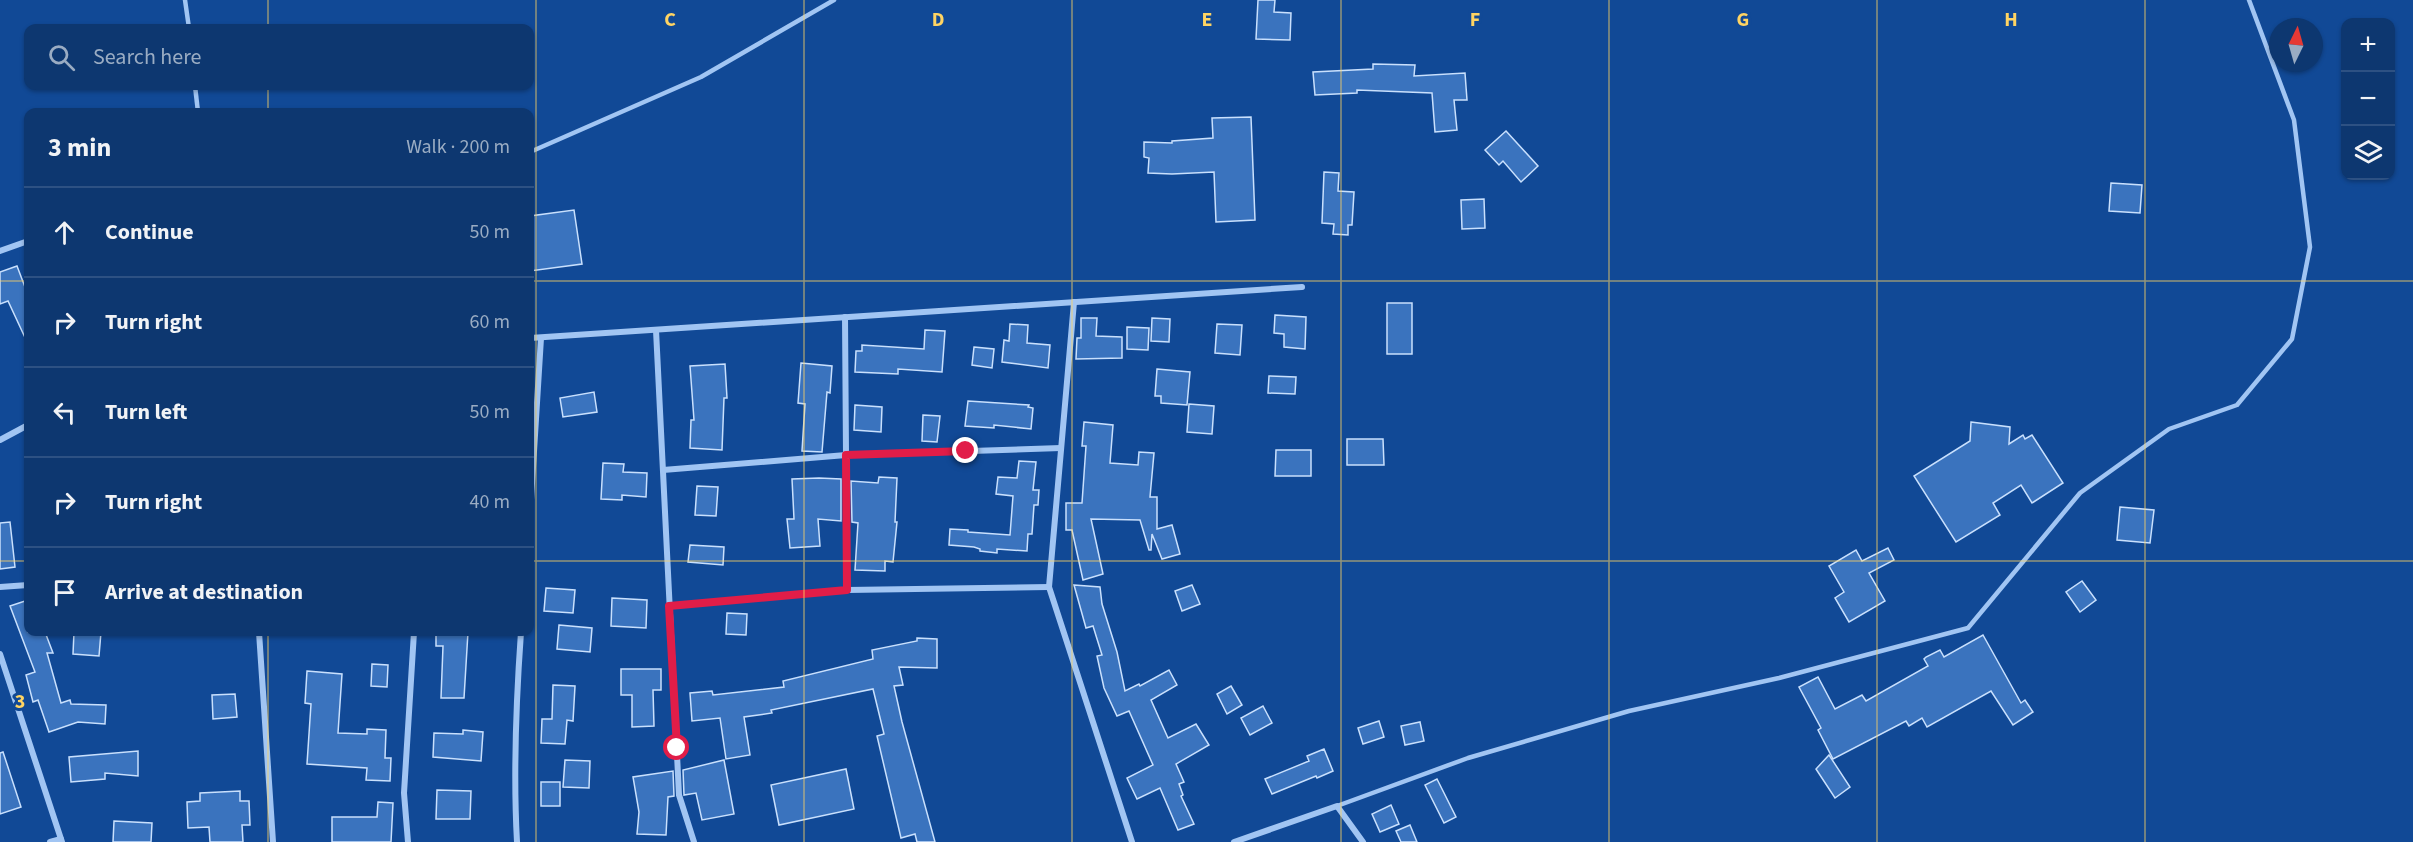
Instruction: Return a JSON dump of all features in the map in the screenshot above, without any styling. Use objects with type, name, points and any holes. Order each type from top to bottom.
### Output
[{"type":"street","points":[[0,251],[24,242]]},
{"type":"street","points":[[534,338],[1302,287]]},
{"type":"street","points":[[1074,302],[1049,586],[1132,842]]},
{"type":"street","points":[[845,317],[847,590]]},
{"type":"street","points":[[656,330],[679,795],[694,842]]},
{"type":"street","points":[[534,451],[541,338]]},
{"type":"street","points":[[0,440],[24,427]]},
{"type":"street","points":[[663,470],[846,455],[1061,448]]},
{"type":"street","points":[[0,587],[24,585]]},
{"type":"street","points":[[669,606],[847,590],[1049,586]]},
{"type":"street","points":[[259,636],[273,842]]},
{"type":"street","points":[[408,842],[404,793],[414,636]]},
{"type":"street","points":[[517,842],[514,778],[516,696],[521,636]]},
{"type":"street","points":[[0,654],[3,670],[62,840],[50,842]]},
{"type":"street","points":[[1234,842],[1337,806],[1362,842]]},
{"type":"lane","points":[[185,0],[188,24]]},
{"type":"lane","points":[[534,151],[701,77],[834,0]]},
{"type":"lane","points":[[1337,806],[1468,758],[1629,711],[1779,678],[1968,628],[2080,493],[2169,429],[2237,405],[2292,339],[2310,248],[2294,120],[2249,0]]},
{"type":"lane","points":[[195,90],[198,108]]},
{"type":"building","points":[[1258,0],[1275,0],[1274,12],[1291,13],[1290,40],[1256,39]]},
{"type":"building","points":[[1373,64],[1415,65],[1414,76],[1465,73],[1467,100],[1454,100],[1457,130],[1435,132],[1432,93],[1357,90],[1357,93],[1315,95],[1313,72],[1373,69]]},
{"type":"building","points":[[1251,117],[1255,220],[1216,222],[1214,172],[1148,173],[1149,158],[1144,157],[1144,142],[1172,143],[1172,141],[1213,138],[1212,118]]},
{"type":"building","points":[[1506,131],[1538,166],[1521,182],[1503,161],[1499,165],[1485,150]]},
{"type":"building","points":[[1324,172],[1339,173],[1338,191],[1354,192],[1352,225],[1348,225],[1348,235],[1333,234],[1334,224],[1322,223]]},
{"type":"building","points":[[2111,183],[2142,185],[2140,213],[2109,211]]},
{"type":"building","points":[[1484,199],[1485,228],[1462,229],[1461,200]]},
{"type":"building","points":[[574,210],[582,264],[534,270],[534,215]]},
{"type":"building","points":[[17,266],[24,284],[24,335],[8,301],[0,304],[0,272]]},
{"type":"building","points":[[1387,303],[1412,303],[1412,354],[1387,354]]},
{"type":"building","points":[[1275,315],[1306,317],[1305,349],[1284,347],[1284,334],[1274,333]]},
{"type":"building","points":[[1081,318],[1097,318],[1096,336],[1122,337],[1122,358],[1076,359],[1077,338],[1081,338]]},
{"type":"building","points":[[1152,318],[1170,319],[1169,342],[1151,341]]},
{"type":"building","points":[[1010,324],[1028,325],[1027,343],[1050,345],[1048,368],[1002,362],[1004,340],[1009,341]]},
{"type":"building","points":[[1217,324],[1242,325],[1240,355],[1215,353]]},
{"type":"building","points":[[1127,327],[1149,328],[1148,350],[1127,349]]},
{"type":"building","points":[[925,330],[945,331],[942,372],[898,369],[898,374],[855,372],[856,351],[862,351],[862,345],[924,349]]},
{"type":"building","points":[[974,347],[994,349],[992,368],[972,365]]},
{"type":"building","points":[[801,363],[832,366],[830,393],[827,392],[822,452],[802,451],[805,404],[798,403]]},
{"type":"building","points":[[725,364],[727,398],[724,398],[722,450],[690,448],[691,420],[694,420],[690,366]]},
{"type":"building","points":[[1157,369],[1190,372],[1187,405],[1161,403],[1161,396],[1155,396]]},
{"type":"building","points":[[1269,376],[1296,377],[1295,394],[1268,393]]},
{"type":"building","points":[[594,392],[597,412],[563,417],[560,398]]},
{"type":"building","points":[[968,401],[1029,405],[1028,407],[1033,408],[1031,429],[994,425],[994,428],[965,426]]},
{"type":"building","points":[[1189,404],[1214,406],[1212,434],[1187,432]]},
{"type":"building","points":[[855,405],[882,407],[881,432],[854,430]]},
{"type":"building","points":[[923,415],[940,416],[937,442],[922,441]]},
{"type":"building","points":[[1084,422],[1113,425],[1110,463],[1138,465],[1139,452],[1154,453],[1150,497],[1157,497],[1157,529],[1172,525],[1180,554],[1162,559],[1152,534],[1151,550],[1149,550],[1140,520],[1091,519],[1103,574],[1083,580],[1072,530],[1066,530],[1066,503],[1082,503],[1086,446],[1082,446]]},
{"type":"building","points":[[1971,422],[2010,427],[2009,444],[2023,435],[2025,439],[2032,435],[2063,483],[2032,503],[2021,485],[1993,503],[2000,515],[1956,542],[1914,476],[1970,441]]},
{"type":"building","points":[[1347,439],[1383,439],[1384,465],[1347,465]]},
{"type":"building","points":[[1276,450],[1311,450],[1311,476],[1275,476]]},
{"type":"building","points":[[1019,461],[1036,462],[1033,490],[1039,490],[1038,505],[1034,505],[1032,534],[1028,534],[1027,551],[997,549],[997,553],[980,551],[974,547],[949,545],[950,529],[1010,535],[1013,496],[996,494],[998,477],[1017,478]]},
{"type":"building","points":[[603,463],[624,464],[623,472],[647,473],[646,497],[622,495],[622,500],[601,499]]},
{"type":"building","points":[[879,477],[897,478],[895,522],[897,522],[893,562],[885,561],[885,571],[855,570],[858,523],[852,522],[851,481],[878,483]]},
{"type":"building","points":[[792,479],[841,479],[841,521],[818,519],[820,546],[790,548],[787,519],[794,519]]},
{"type":"building","points":[[697,486],[718,487],[716,516],[695,515]]},
{"type":"building","points":[[2120,507],[2154,510],[2150,543],[2117,540]]},
{"type":"building","points":[[10,522],[15,567],[0,569],[0,523]]},
{"type":"building","points":[[690,545],[724,547],[723,565],[688,562]]},
{"type":"building","points":[[1888,548],[1894,560],[1869,573],[1885,601],[1849,622],[1835,598],[1844,592],[1829,566],[1856,550],[1862,561]]},
{"type":"building","points":[[2082,581],[2096,600],[2080,612],[2066,592]]},
{"type":"building","points":[[1074,585],[1100,587],[1102,604],[1117,652],[1125,691],[1139,684],[1140,686],[1169,670],[1177,685],[1151,700],[1168,738],[1196,724],[1209,745],[1176,764],[1184,782],[1179,784],[1183,795],[1181,796],[1194,824],[1178,830],[1160,788],[1137,799],[1127,778],[1153,765],[1129,711],[1117,716],[1104,688],[1097,656],[1102,655],[1093,626],[1086,628]]},
{"type":"building","points":[[1192,585],[1200,604],[1182,611],[1175,591]]},
{"type":"building","points":[[546,588],[575,590],[573,613],[544,611]]},
{"type":"building","points":[[612,598],[647,600],[646,628],[611,626]]},
{"type":"building","points":[[24,601],[24,636],[47,636],[53,653],[47,653],[61,703],[70,700],[71,704],[106,705],[105,724],[78,722],[49,732],[38,700],[33,702],[26,675],[35,672],[10,606]]},
{"type":"building","points":[[727,613],[747,614],[746,635],[726,634]]},
{"type":"building","points":[[559,625],[592,628],[590,652],[557,649]]},
{"type":"building","points":[[1983,635],[2021,703],[2025,700],[2033,712],[2013,725],[1991,691],[1927,727],[1922,718],[1909,726],[1906,721],[1833,759],[1818,730],[1821,728],[1799,687],[1818,677],[1835,709],[1862,695],[1866,701],[1928,666],[1924,659],[1926,657],[1940,650],[1944,657]]},
{"type":"building","points":[[74,636],[101,636],[99,656],[73,654]]},
{"type":"building","points":[[436,636],[468,636],[464,698],[441,698],[443,646],[436,646]]},
{"type":"building","points":[[917,638],[937,639],[937,668],[899,667],[903,685],[894,686],[935,842],[917,842],[915,834],[901,838],[877,736],[884,734],[873,689],[771,710],[772,713],[744,717],[750,755],[726,759],[720,718],[692,721],[690,693],[712,691],[713,695],[784,687],[783,681],[873,659],[872,650],[917,641]]},
{"type":"building","points":[[372,664],[388,665],[387,687],[371,686]]},
{"type":"building","points":[[621,669],[661,669],[661,690],[653,690],[654,726],[632,727],[632,695],[621,695]]},
{"type":"building","points":[[307,671],[342,674],[338,733],[367,734],[367,729],[386,730],[385,758],[391,758],[390,781],[366,780],[367,768],[307,764],[311,704],[305,703]]},
{"type":"building","points":[[553,685],[575,686],[573,721],[567,720],[565,744],[541,743],[542,719],[552,719]]},
{"type":"building","points":[[1231,686],[1242,705],[1227,714],[1217,694]]},
{"type":"building","points":[[235,694],[237,717],[213,719],[212,695]]},
{"type":"building","points":[[1263,706],[1272,723],[1250,735],[1241,718]]},
{"type":"building","points":[[1379,721],[1384,737],[1363,744],[1358,728]]},
{"type":"building","points":[[1420,722],[1424,741],[1405,745],[1401,726]]},
{"type":"building","points":[[463,730],[483,732],[481,761],[433,757],[434,733],[463,734]]},
{"type":"building","points":[[1324,749],[1333,771],[1272,794],[1265,779],[1309,761],[1307,756]]},
{"type":"building","points":[[138,751],[138,776],[105,773],[105,779],[71,782],[69,757]]},
{"type":"building","points":[[3,752],[21,807],[0,814],[0,753]]},
{"type":"building","points":[[1829,755],[1850,787],[1835,798],[1816,769]]},
{"type":"building","points":[[565,760],[590,761],[589,788],[563,787]]},
{"type":"building","points":[[724,760],[734,814],[702,820],[696,793],[684,795],[683,770]]},
{"type":"building","points":[[846,769],[854,809],[779,825],[771,785]]},
{"type":"building","points":[[673,771],[674,796],[668,797],[666,835],[637,834],[639,812],[633,777]]},
{"type":"building","points":[[1437,779],[1456,817],[1444,823],[1425,785]]},
{"type":"building","points":[[541,782],[560,782],[560,806],[541,806]]},
{"type":"building","points":[[437,790],[471,791],[470,819],[436,819]]},
{"type":"building","points":[[240,791],[240,801],[249,801],[250,825],[242,825],[243,842],[210,842],[209,827],[188,828],[187,802],[200,801],[200,793]]},
{"type":"building","points":[[378,802],[393,803],[391,842],[332,842],[332,817],[377,817]]},
{"type":"building","points":[[1391,805],[1399,824],[1380,832],[1372,814]]},
{"type":"building","points":[[114,821],[152,823],[151,842],[113,842]]},
{"type":"building","points":[[1410,825],[1417,842],[1401,842],[1396,831]]},
{"type":"route","points":[[677,748],[669,606],[847,590],[846,455],[966,451]]}]
